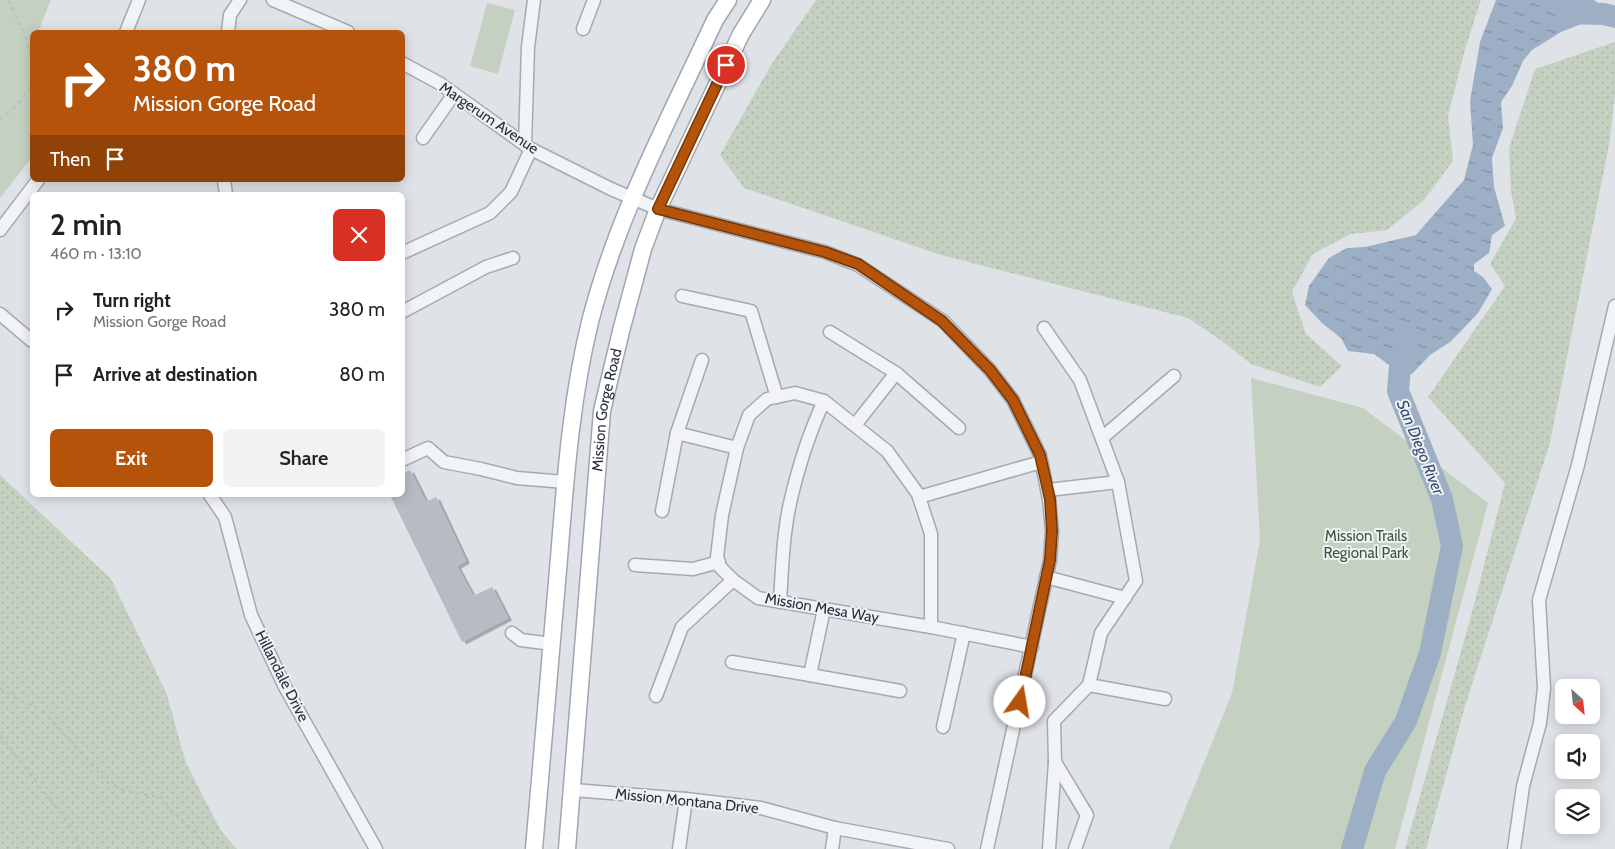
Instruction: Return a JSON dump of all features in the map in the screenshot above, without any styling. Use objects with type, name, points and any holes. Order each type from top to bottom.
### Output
[{"type":"main road","name":"Mission Gorge Road","points":[[534,849],[565,482],[574,402],[590,322],[620,225],[715,20],[728,0]]},
{"type":"main road","name":"Mission Gorge Road","points":[[567,849],[602,411],[643,249],[658,209],[741,34],[762,0]]},
{"type":"street","points":[[127,30],[138,0]]},
{"type":"street","points":[[228,30],[230,15],[240,0]]},
{"type":"street","points":[[273,0],[343,30]]},
{"type":"street","points":[[405,252],[490,213],[511,192],[528,147],[528,47],[534,0]]},
{"type":"street","points":[[583,29],[594,0]]},
{"type":"street","name":"Margerum Avenue","points":[[405,65],[439,83],[528,147],[632,199],[658,209],[825,252],[858,264],[942,321],[990,370],[1013,400],[1040,455],[1048,490],[1052,531],[1050,560],[987,849]]},
{"type":"street","points":[[423,138],[454,94]]},
{"type":"street","points":[[0,230],[36,182]]},
{"type":"street","points":[[405,310],[486,268],[513,258]]},
{"type":"street","points":[[682,296],[751,311],[777,397]]},
{"type":"street","points":[[1514,849],[1523,786],[1540,723],[1544,688],[1539,600],[1578,464],[1615,306]]},
{"type":"street","points":[[0,314],[30,339]]},
{"type":"street","points":[[1044,328],[1080,380],[1102,438],[1118,482],[1136,581],[1102,633],[1089,685],[1054,721],[1055,762],[1049,849]]},
{"type":"street","points":[[830,332],[896,373],[959,428]]},
{"type":"street","points":[[662,511],[677,433],[702,360]]},
{"type":"street","points":[[855,425],[896,373]]},
{"type":"street","points":[[1102,438],[1174,376]]},
{"type":"street","points":[[635,565],[692,569],[719,562],[722,515],[737,448],[749,415],[767,400],[794,393],[824,401],[887,451],[919,497],[932,534],[931,627]]},
{"type":"street","points":[[780,602],[782,567],[790,504],[810,431],[824,401]]},
{"type":"street","points":[[677,433],[737,448]]},
{"type":"street","points":[[405,459],[428,448],[444,462],[517,478],[565,482]]},
{"type":"street","points":[[919,497],[1041,462]]},
{"type":"street","points":[[1048,490],[1118,482]]},
{"type":"street","name":"Hillandale Drive","points":[[211,497],[225,518],[251,615],[284,686],[376,849]]},
{"type":"street","name":"Mission Mesa Way","points":[[719,562],[720,567],[733,580],[758,598],[931,627],[1032,647]]},
{"type":"street","points":[[1046,576],[1124,598]]},
{"type":"street","points":[[656,696],[682,627],[733,580]]},
{"type":"street","points":[[810,675],[824,609]]},
{"type":"street","points":[[512,633],[521,640],[552,644]]},
{"type":"street","points":[[943,727],[964,633]]},
{"type":"street","points":[[732,662],[900,690]]},
{"type":"street","points":[[1089,685],[1165,699]]},
{"type":"street","points":[[1055,762],[1087,815],[1075,849]]},
{"type":"street","name":"Mission Montana Drive","points":[[573,790],[686,798],[761,808],[835,828],[948,849]]},
{"type":"street","points":[[679,849],[686,798]]},
{"type":"street","points":[[832,849],[835,828]]},
{"type":"path","points":[[8,0],[24,32],[30,52]]},
{"type":"path","points":[[0,119],[17,105],[30,89]]},
{"type":"path","points":[[0,688],[16,699],[41,709],[108,783],[130,792],[161,797],[172,811],[195,831],[208,849]]},
{"type":"path","points":[[0,735],[71,827],[80,849]]},
{"type":"green space","points":[[0,0],[51,0],[39,30],[30,30],[30,160],[0,198]]},
{"type":"green space","points":[[816,0],[1481,0],[1465,49],[1448,116],[1453,161],[1424,200],[1387,230],[1351,234],[1313,254],[1292,292],[1306,334],[1342,366],[1320,387],[1251,364],[1188,318],[941,255],[744,188],[720,155],[771,65]]},
{"type":"green space","points":[[487,3],[515,10],[498,74],[470,66]]},
{"type":"green space","points":[[1615,42],[1615,94],[1609,145],[1550,443],[1465,706],[1426,849],[1405,849],[1471,616],[1505,483],[1428,397],[1505,286],[1490,264],[1516,218],[1511,191],[1509,148],[1535,69]]},
{"type":"green space","name":"Mission Trails Regional Park","points":[[1251,378],[1363,408],[1488,503],[1395,849],[1169,849],[1232,693],[1260,540]]},
{"type":"green space","points":[[0,475],[111,579],[166,692],[186,763],[221,831],[237,849],[0,849]]},
{"type":"water","points":[[1496,0],[1594,0],[1598,3],[1594,19],[1561,32],[1532,50],[1523,61],[1512,86],[1501,102],[1503,128],[1492,158],[1494,187],[1505,226],[1492,235],[1489,253],[1474,264],[1474,271],[1483,277],[1492,289],[1478,313],[1450,342],[1430,355],[1412,374],[1399,372],[1374,354],[1348,351],[1341,338],[1322,323],[1305,305],[1309,286],[1329,258],[1347,248],[1365,247],[1416,235],[1464,180],[1473,145],[1470,101],[1480,42]]},
{"type":"building","points":[[410,470],[426,502],[436,497],[466,561],[457,566],[473,596],[492,587],[508,618],[462,642],[391,497],[405,497],[405,472]]},
{"type":"waterway","name":"San Diego River","points":[[1566,13],[1604,14],[1615,17]]},
{"type":"waterway","name":"San Diego River","points":[[1352,849],[1375,771],[1406,721],[1430,653],[1452,546],[1442,499],[1398,391],[1401,354],[1407,342]]},
{"type":"route","points":[[726,65],[658,209],[825,252],[858,264],[942,321],[990,370],[1013,400],[1040,455],[1050,499],[1052,531],[1050,560],[1020,702]]}]
